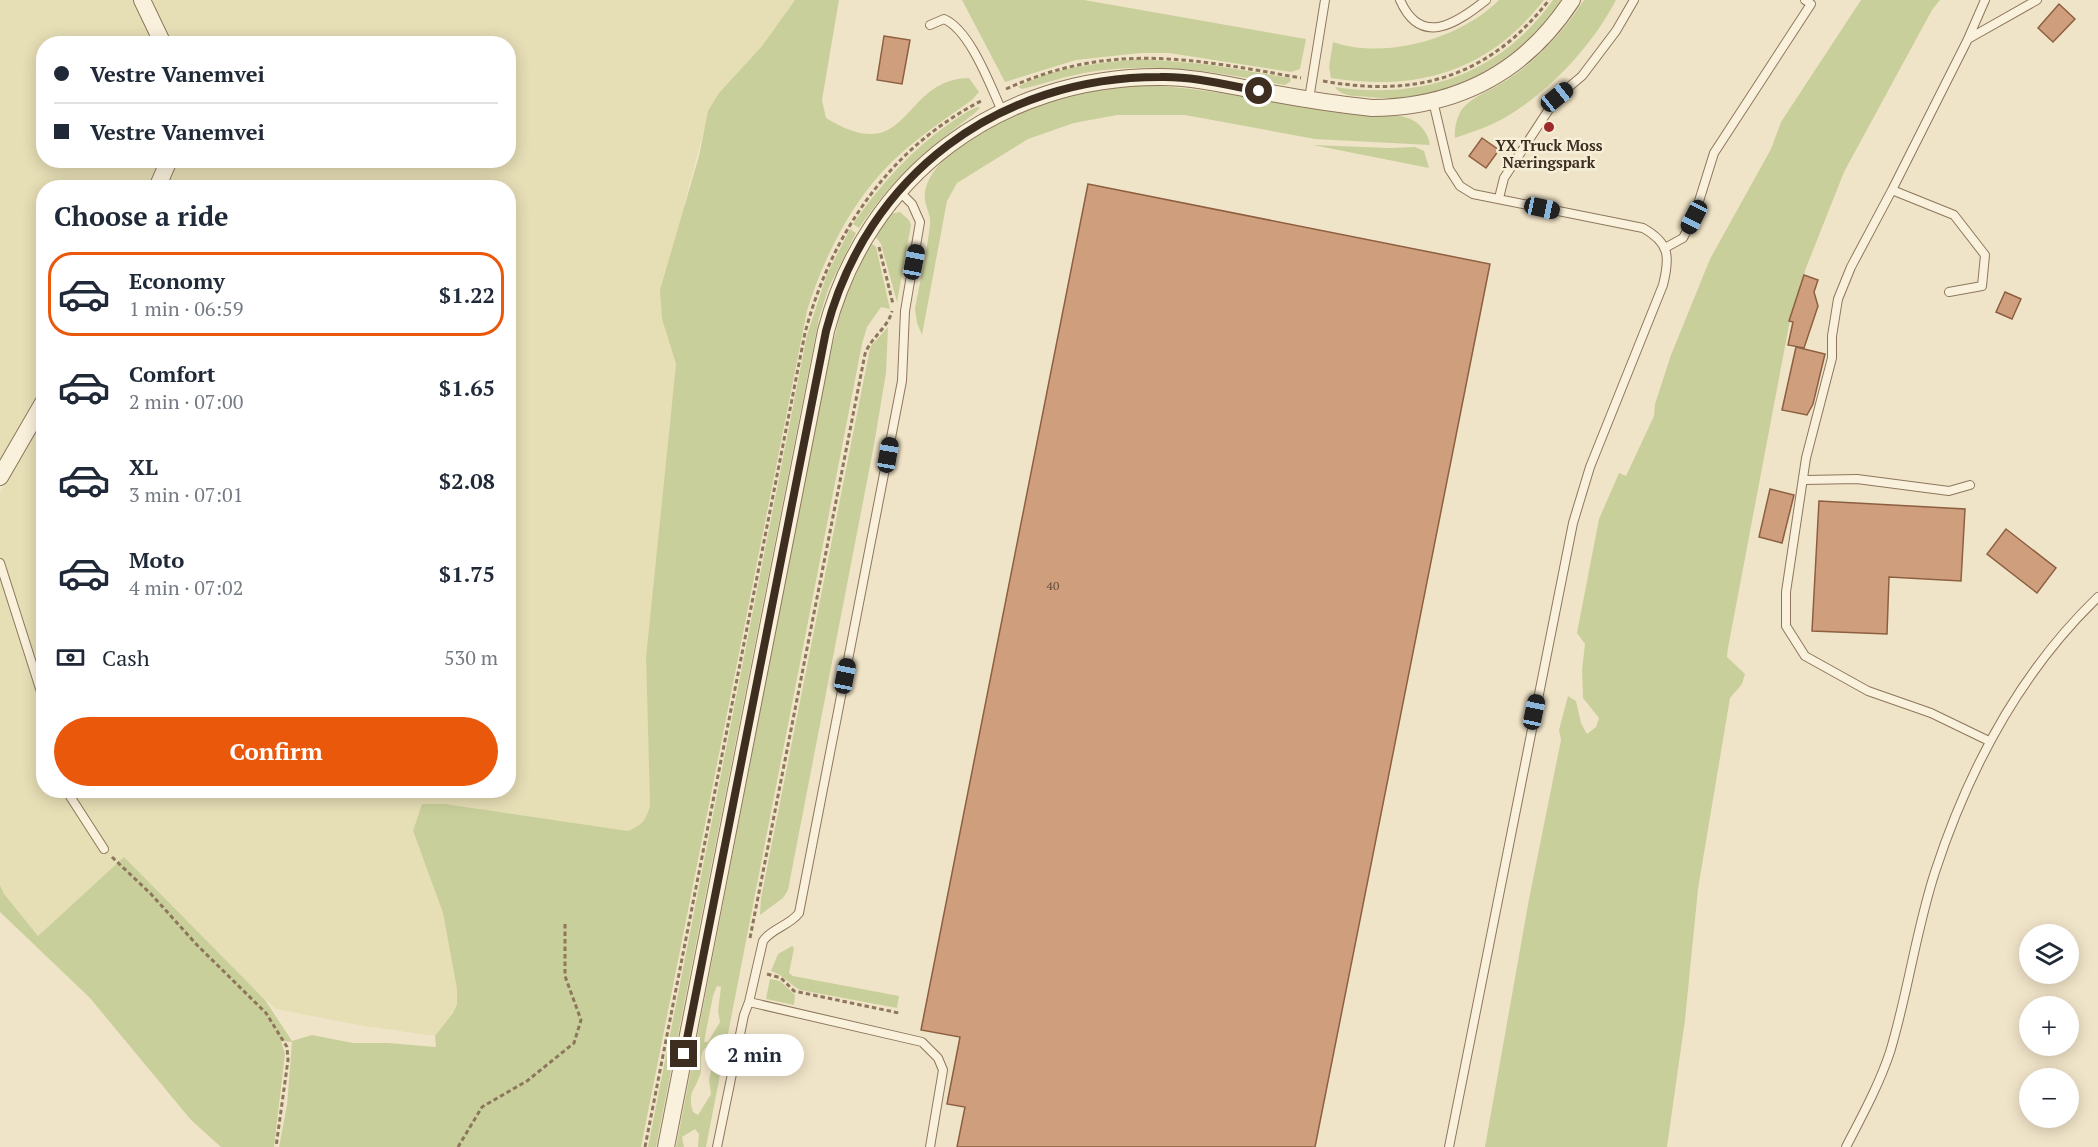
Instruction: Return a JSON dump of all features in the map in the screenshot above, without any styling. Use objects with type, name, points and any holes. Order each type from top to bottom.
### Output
[{"type":"street","points":[[142,0],[159,36]]},
{"type":"street","points":[[666,1147],[826,331],[837,295],[865,235],[900,192],[952,141],[1002,111],[1062,89],[1135,77],[1177,77],[1372,108],[1397,108],[1433,101],[1476,87],[1518,62],[1546,35],[1572,0]]},
{"type":"street","points":[[0,477],[36,415]]},
{"type":"lane","points":[[1309,99],[1326,0]]},
{"type":"lane","points":[[1400,0],[1406,12],[1419,24],[1434,28],[1444,27],[1466,16],[1486,0]]},
{"type":"lane","points":[[1499,198],[1504,178],[1557,97],[1582,76],[1616,31],[1635,0]]},
{"type":"lane","points":[[1665,248],[1683,238],[1694,217],[1714,153],[1811,4],[1805,0]]},
{"type":"lane","points":[[1968,39],[2037,0]]},
{"type":"lane","points":[[1985,1],[1892,190],[1851,267],[1838,299],[1832,336],[1832,358],[1806,458],[1786,592],[1786,626],[1796,645],[1806,657],[1868,691],[1931,713],[1989,741]]},
{"type":"lane","points":[[930,25],[944,20],[957,28],[1002,111]]},
{"type":"lane","points":[[1433,101],[1449,169],[1460,186],[1473,194],[1643,228],[1655,235],[1665,248],[1668,262],[1663,285],[1590,467],[1573,523],[1449,1147]]},
{"type":"lane","points":[[1892,190],[1954,215],[1985,255],[1982,286],[1949,292]]},
{"type":"lane","points":[[717,1147],[744,1015],[763,941],[768,935],[794,920],[798,913],[900,391],[905,312],[920,222],[912,204],[900,192]]},
{"type":"lane","points":[[1804,480],[1857,479],[1949,490],[1970,484]]},
{"type":"lane","points":[[0,563],[36,676]]},
{"type":"lane","points":[[1846,1147],[1872,1098],[1889,1053],[1935,874],[1964,794],[1989,741],[2048,653],[2073,622],[2098,597]]},
{"type":"lane","points":[[70,798],[104,849]]},
{"type":"lane","points":[[749,1002],[922,1042],[938,1058],[943,1070],[930,1147]]},
{"type":"path","points":[[645,1147],[805,333],[821,279],[848,225],[877,186],[903,158],[957,115],[994,94],[1058,69],[1097,61],[1135,57],[1197,60],[1348,86],[1378,88],[1419,85],[1470,67],[1502,49],[1526,28],[1549,0]]},
{"type":"path","points":[[748,946],[865,354],[873,338],[889,321],[893,305],[878,244],[848,225]]},
{"type":"path","points":[[104,849],[152,894],[197,945],[266,1013],[278,1029],[287,1047],[288,1060],[276,1147]]},
{"type":"path","points":[[458,1147],[482,1107],[527,1081],[574,1043],[581,1020],[565,976],[565,924]]},
{"type":"path","points":[[767,974],[781,978],[794,992],[899,1013]]},
{"type":"shaded area","points":[[0,0],[134,0],[151,36],[36,36],[36,168],[158,168],[152,180],[36,180],[36,396],[0,460]]},
{"type":"shaded area","points":[[150,0],[795,0],[762,46],[719,93],[705,126],[685,201],[665,329],[676,364],[646,657],[650,805],[648,814],[638,827],[628,831],[445,804],[428,804],[413,832],[443,913],[457,989],[457,1004],[453,1013],[435,1036],[364,1026],[276,1009],[124,857],[38,936],[3,894],[0,885],[0,493],[36,428],[36,798],[516,798],[516,180],[168,180],[172,168],[516,168],[516,36],[168,36]]},
{"type":"green space","points":[[795,0],[839,0],[822,100],[826,118],[854,131],[874,134],[890,128],[930,92],[947,82],[969,78],[979,92],[972,100],[904,151],[870,186],[837,237],[820,274],[807,311],[641,1147],[279,1147],[287,1105],[292,1042],[281,1041],[285,1054],[274,1147],[221,1147],[191,1120],[90,998],[0,912],[0,885],[4,894],[38,936],[124,857],[265,1000],[292,1041],[312,1035],[353,1043],[436,1047],[435,1036],[453,1013],[457,1004],[457,989],[443,913],[413,831],[422,804],[445,804],[628,831],[643,821],[650,805],[646,657],[676,364],[662,319],[660,290],[699,156],[708,111],[719,93],[762,46]]},
{"type":"green space","points":[[962,0],[1084,0],[1306,39],[1300,69],[1291,72],[1169,53],[1140,53],[1076,60],[1005,82]]},
{"type":"green space","points":[[1499,0],[1544,0],[1523,24],[1500,44],[1475,60],[1450,71],[1393,82],[1363,82],[1331,78],[1329,67],[1333,42],[1375,49],[1421,42],[1464,26]]},
{"type":"green space","points":[[1553,0],[1561,0],[1545,23],[1525,43],[1478,75],[1451,86],[1424,94],[1396,98],[1350,95],[1341,93],[1335,87],[1367,90],[1399,89],[1429,85],[1457,76],[1509,47],[1532,26]]},
{"type":"green space","points":[[1584,0],[1616,0],[1595,34],[1569,66],[1539,94],[1506,117],[1455,138],[1456,122],[1463,108],[1530,63],[1559,34]]},
{"type":"green space","points":[[1861,0],[1940,0],[1932,10],[1844,172],[1806,268],[1790,320],[1728,648],[1727,657],[1745,674],[1742,684],[1730,698],[1698,889],[1685,1020],[1667,1147],[1485,1147],[1529,899],[1561,740],[1559,730],[1568,696],[1576,701],[1581,723],[1587,734],[1596,727],[1599,718],[1583,698],[1582,670],[1585,644],[1577,633],[1599,519],[1619,473],[1626,476],[1654,416],[1655,404],[1671,355],[1710,259],[1771,149],[1781,122]]},
{"type":"green space","points":[[1142,59],[1205,64],[1290,78],[1291,81],[1285,85],[1210,72],[1135,68],[1084,73],[1022,89],[1018,87],[1031,80],[1062,70]]},
{"type":"green space","points":[[1139,85],[1216,92],[1344,113],[1402,116],[1419,125],[1425,132],[1430,145],[1315,139],[1185,115],[1117,115],[1074,123],[1028,139],[957,183],[947,201],[922,335],[915,309],[930,224],[925,191],[938,166],[974,135],[1021,111],[1089,91]]},
{"type":"green space","points":[[978,107],[980,108],[976,112],[926,152],[899,178],[859,228],[853,224],[885,182],[909,157],[936,133]]},
{"type":"green space","points":[[1313,145],[1415,147],[1424,151],[1429,168]]},
{"type":"green space","points":[[900,212],[911,225],[897,302],[881,244],[875,236],[890,214]]},
{"type":"green space","points":[[850,229],[856,233],[829,287],[819,318],[656,1147],[648,1147],[807,335],[827,274]]},
{"type":"green space","points":[[871,243],[876,247],[890,309],[881,307],[867,327],[862,344],[706,1147],[698,1147],[699,1134],[695,1129],[682,1137],[684,1147],[676,1147],[826,371],[844,300]],"holes":[[[717,986],[721,987],[718,1011],[720,1022],[708,1042],[704,1042]],[[710,1047],[713,1052],[706,1063],[712,1067],[709,1080],[711,1094],[698,1115],[693,1112],[691,1095],[700,1075],[703,1052],[705,1048]]]},
{"type":"green space","points":[[888,327],[886,373],[874,445],[788,890],[783,898],[760,915],[761,898],[869,353],[871,346]]},
{"type":"green space","points":[[792,946],[794,948],[789,973],[793,976],[899,996],[897,1008],[800,990],[771,971],[778,954]]},
{"type":"green space","points":[[770,979],[780,981],[795,995],[794,1005],[766,999]]},
{"type":"building","points":[[2059,4],[2075,19],[2053,42],[2038,28]]},
{"type":"building","points":[[884,36],[910,40],[902,84],[877,80]]},
{"type":"building","points":[[1482,138],[1499,150],[1486,168],[1469,156]]},
{"type":"building","points":[[1088,184],[1490,264],[1315,1147],[957,1147],[965,1107],[947,1104],[960,1037],[921,1030]]},
{"type":"building","points":[[1804,275],[1818,280],[1814,292],[1818,306],[1804,348],[1788,345],[1793,322],[1789,321]]},
{"type":"building","points":[[2005,292],[2021,299],[2012,319],[1996,312]]},
{"type":"building","points":[[1796,347],[1825,354],[1813,404],[1807,415],[1782,410]]},
{"type":"building","points":[[1770,489],[1794,495],[1782,543],[1759,537]]},
{"type":"building","points":[[1819,501],[1965,509],[1961,581],[1889,577],[1887,634],[1812,631]]},
{"type":"building","points":[[2006,529],[2056,568],[2037,593],[1987,554]]},
{"type":"place","name":"YX Truck Moss Næringspark","points":[[1549,127]]},
{"type":"route","points":[[684,1054],[826,331],[838,291],[865,235],[895,198],[952,141],[987,119],[1023,101],[1078,85],[1135,77],[1177,77],[1259,91]]}]
